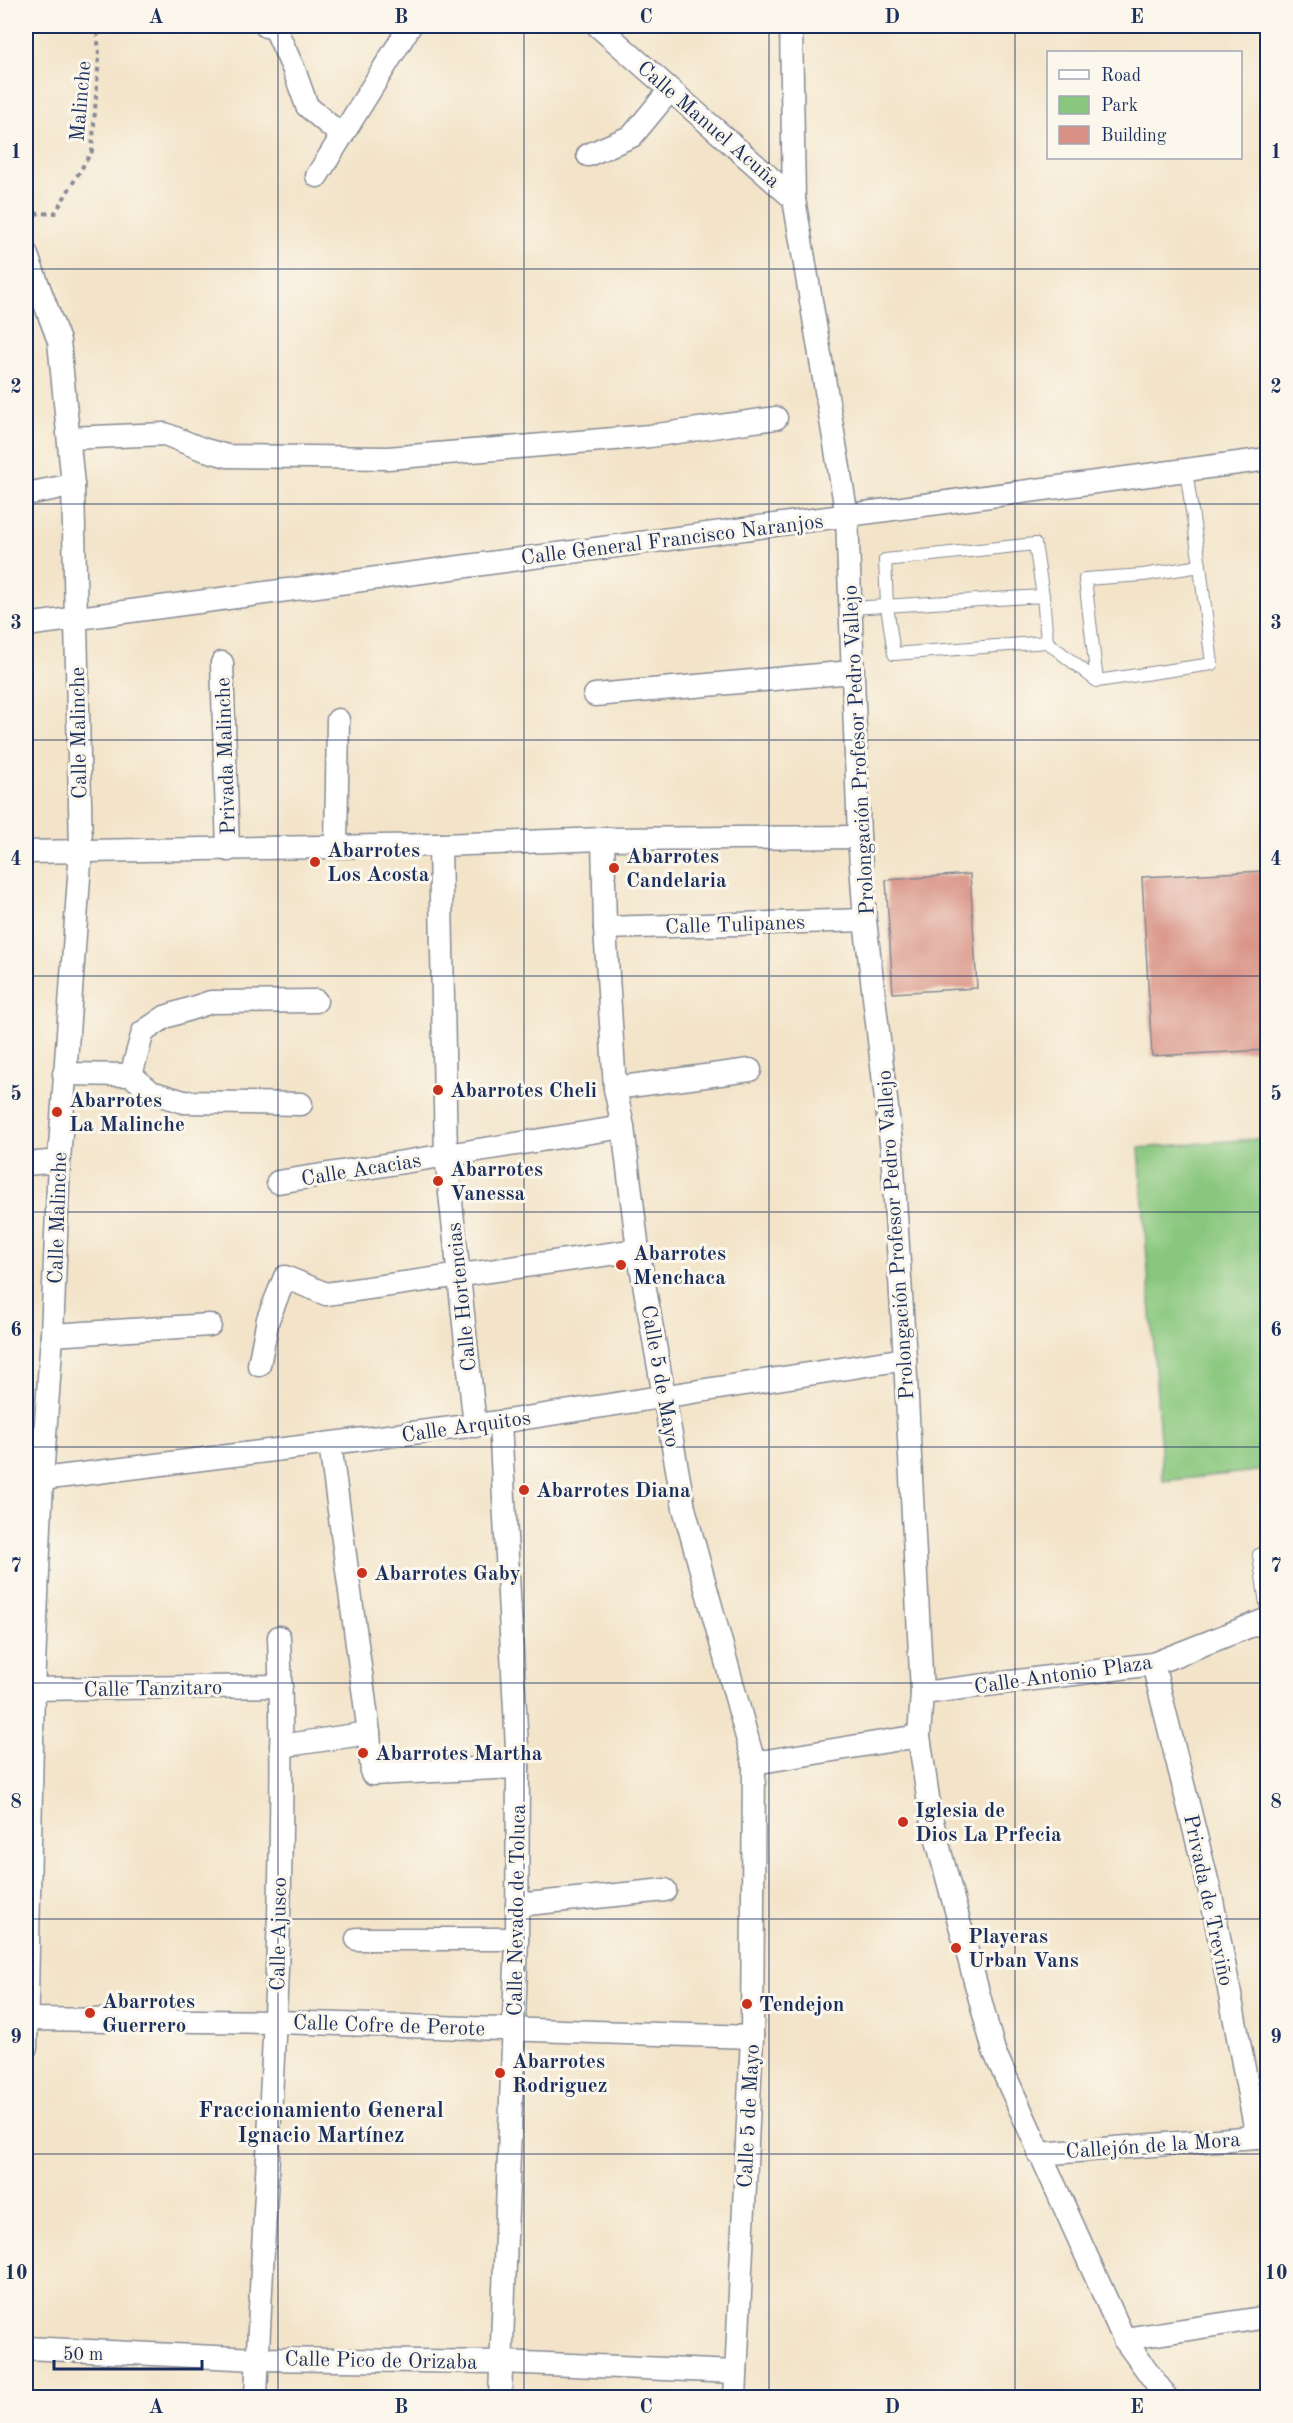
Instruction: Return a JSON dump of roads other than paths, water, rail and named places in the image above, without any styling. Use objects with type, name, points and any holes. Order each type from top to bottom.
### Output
[{"type":"street","points":[[273,26],[294,70],[307,106],[342,136]]},
{"type":"street","points":[[317,176],[410,26]]},
{"type":"street","name":"Calle Manuel Acuña","points":[[598,26],[794,199]]},
{"type":"street","name":"Prolongación Profesor Pedro Vallejo","points":[[791,26],[794,199],[847,516],[859,837],[865,920],[892,1151],[906,1359],[922,1693],[919,1736],[931,1818],[994,2052],[1124,2339],[1167,2397]]},
{"type":"street","points":[[588,155],[632,136],[670,90]]},
{"type":"street","name":"Calle Malinche","points":[[26,253],[59,341],[69,438],[73,485],[81,849],[64,1074],[52,1335],[34,1478],[29,1689],[26,2047]]},
{"type":"street","points":[[69,438],[165,434],[226,456],[388,458],[650,436],[776,418]]},
{"type":"street","name":"Calle General Francisco Naranjos","points":[[26,625],[76,616],[1186,470],[1267,464]]},
{"type":"street","points":[[26,494],[73,485]]},
{"type":"street","name":"Privada Malinche","points":[[222,663],[228,850]]},
{"type":"street","points":[[595,695],[852,672]]},
{"type":"street","points":[[336,847],[338,720]]},
{"type":"street","points":[[26,852],[81,849],[228,850],[603,839],[859,837]]},
{"type":"street","name":"Calle 5 de Mayo","points":[[603,839],[605,928],[615,1088],[623,1127],[638,1250],[684,1508],[754,1762],[752,2037],[735,2397]]},
{"type":"street","name":"Calle Hortencias","points":[[440,845],[446,1156],[475,1426]]},
{"type":"street","name":"Calle Tulipanes","points":[[605,928],[865,920]]},
{"type":"street","points":[[131,1075],[143,1032],[165,1017],[211,1002],[316,1001]]},
{"type":"street","points":[[615,1088],[750,1070]]},
{"type":"street","points":[[64,1074],[131,1075],[151,1092],[184,1102],[302,1104]]},
{"type":"street","name":"Calle Acacias","points":[[278,1182],[623,1127]]},
{"type":"street","points":[[26,1164],[59,1161]]},
{"type":"street","points":[[259,1365],[268,1319],[285,1277],[326,1294],[638,1250]]},
{"type":"street","points":[[52,1335],[210,1325]]},
{"type":"street","name":"Calle Arquitos","points":[[34,1478],[475,1426],[906,1359]]},
{"type":"street","name":"Calle Nevado de Toluca","points":[[500,1422],[518,1767],[517,1939],[500,2397]]},
{"type":"street","points":[[330,1444],[369,1733],[372,1774],[518,1767]]},
{"type":"street","name":"Calle Antonio Plaza","points":[[922,1693],[1153,1664],[1268,1618]]},
{"type":"street","name":"Calle Ajusco","points":[[256,2397],[276,2022],[281,1746],[279,1638]]},
{"type":"street","name":"Privada de Treviño","points":[[1153,1664],[1212,1900],[1262,2137]]},
{"type":"street","name":"Calle Tanzitaro","points":[[29,1689],[281,1686]]},
{"type":"street","points":[[281,1746],[369,1733]]},
{"type":"street","points":[[754,1762],[919,1736]]},
{"type":"street","points":[[517,1905],[665,1890]]},
{"type":"street","points":[[357,1939],[517,1939]]},
{"type":"street","name":"Calle Cofre de Perote","points":[[26,2019],[276,2022],[752,2037]]},
{"type":"street","name":"Callejón de la Mora","points":[[1039,2154],[1262,2137]]},
{"type":"street","points":[[1124,2339],[1268,2318]]},
{"type":"street","name":"Calle Pico de Orizaba","points":[[26,2348],[257,2358],[501,2362],[736,2372]]},
{"type":"lane","points":[[1047,642],[1035,544],[885,560],[887,606],[894,654],[1047,642],[1097,681],[1212,664],[1186,470]]},
{"type":"lane","points":[[1097,681],[1085,579],[1143,575],[1200,566]]},
{"type":"lane","points":[[852,608],[1043,596]]},
{"type":"lane","points":[[1268,1551],[1259,1555],[1268,1618]]},
{"type":"place","name":"Abarrotes Los Acosta","points":[[315,862]]},
{"type":"place","name":"Abarrotes Candelaria","points":[[614,868]]},
{"type":"place","name":"Abarrotes Cheli","points":[[438,1090]]},
{"type":"place","name":"Abarrotes La Malinche","points":[[57,1112]]},
{"type":"place","name":"Abarrotes Vanessa","points":[[438,1181]]},
{"type":"place","name":"Abarrotes Menchaca","points":[[621,1265]]},
{"type":"place","name":"Abarrotes Diana","points":[[524,1490]]},
{"type":"place","name":"Abarrotes Gaby","points":[[362,1573]]},
{"type":"place","name":"Abarrotes Martha","points":[[363,1753]]},
{"type":"place","name":"Iglesia de Dios La Prfecia","points":[[903,1822]]},
{"type":"place","name":"Playeras Urban Vans","points":[[956,1948]]},
{"type":"place","name":"Tendejon","points":[[747,2004]]},
{"type":"place","name":"Abarrotes Guerrero","points":[[90,2013]]},
{"type":"place","name":"Abarrotes Rodriguez","points":[[500,2073]]},
{"type":"district","name":"Fraccionamiento General Ignacio Martínez","points":[[321,2122]]}]
